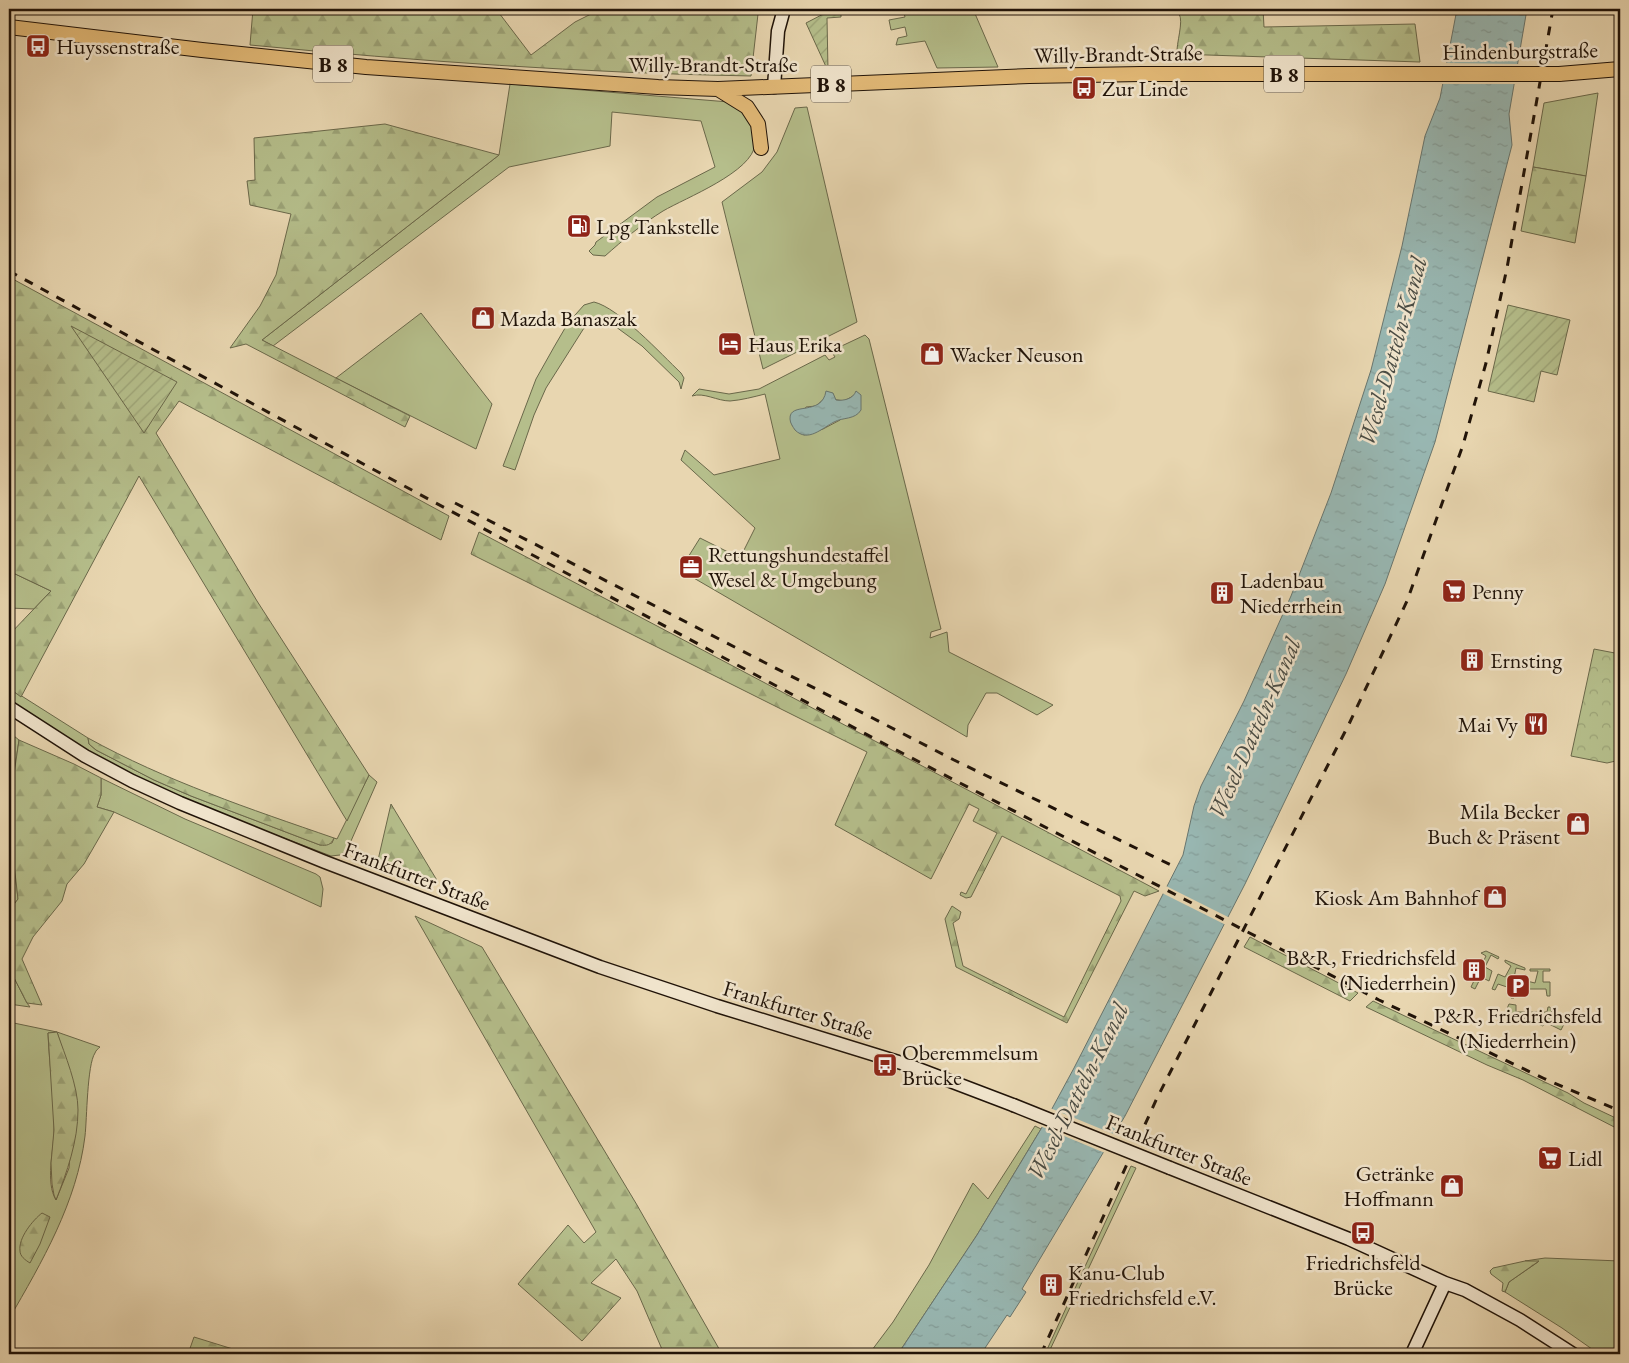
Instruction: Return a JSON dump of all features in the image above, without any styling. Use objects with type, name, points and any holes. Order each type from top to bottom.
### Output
[{"type":"main road","points":[[774,87],[778,31],[784,9]]},
{"type":"main road","name":"Willy-Brandt-Straße","points":[[9,27],[366,67],[534,80],[718,89],[1029,76],[1421,74]]},
{"type":"main road","name":"Hindenburgstraße","points":[[1421,74],[1559,74],[1620,69]]},
{"type":"main road","points":[[718,89],[746,107],[758,124],[761,148]]},
{"type":"main road","name":"Frankfurter Straße","points":[[9,707],[85,756],[132,781],[180,803],[325,862],[600,966],[717,1006],[908,1065],[1013,1105],[1349,1239],[1445,1283],[1465,1290],[1520,1320],[1573,1354]]},
{"type":"main road","points":[[1412,1354],[1445,1283]]},
{"type":"green space","points":[[253,9],[496,9],[531,55],[575,22],[601,9],[744,9],[758,14],[751,76],[625,72],[500,65],[250,45]]},
{"type":"green space","points":[[833,9],[863,9],[841,10],[841,17],[827,18],[828,71],[806,23]]},
{"type":"green space","points":[[903,9],[973,9],[998,67],[937,68],[925,41],[896,45],[898,38],[907,36],[905,27],[891,30],[889,20],[905,17]]},
{"type":"green space","points":[[1172,9],[1263,9],[1264,27],[1415,24],[1420,62],[1177,54],[1180,17],[1178,12]]},
{"type":"green space","points":[[510,84],[729,102],[739,107],[746,114],[752,127],[755,144],[751,154],[743,164],[731,174],[655,216],[605,256],[593,255],[589,251],[596,242],[657,197],[715,167],[701,121],[612,112],[610,146],[509,167],[273,346],[262,340],[499,155]]},
{"type":"green space","points":[[1598,93],[1586,176],[1533,167],[1544,103]]},
{"type":"green space","points":[[807,107],[857,322],[763,369],[722,202],[762,172],[777,152],[795,108]]},
{"type":"green space","points":[[385,124],[499,155],[262,340],[410,416],[405,427],[246,344],[230,348],[260,306],[276,275],[291,214],[250,205],[247,181],[255,180],[254,138]]},
{"type":"green space","points":[[1533,167],[1586,176],[1575,243],[1521,231]]},
{"type":"green space","points":[[9,277],[449,516],[441,540],[179,401],[156,433],[257,601],[369,775],[347,821],[139,476],[21,697],[9,688],[9,635],[51,591],[9,571]]},
{"type":"green space","points":[[594,302],[604,306],[627,322],[681,373],[684,378],[681,389],[679,382],[642,346],[612,324],[597,322],[584,328],[546,388],[534,415],[515,470],[503,466],[536,379],[568,323],[584,305]]},
{"type":"green space","points":[[1508,305],[1570,320],[1557,375],[1541,371],[1534,402],[1488,391]]},
{"type":"green space","points":[[421,313],[492,404],[476,449],[336,378]]},
{"type":"green space","points":[[71,326],[177,382],[144,433]]},
{"type":"green space","points":[[865,335],[869,339],[941,629],[931,632],[930,638],[947,632],[949,652],[1053,705],[1037,715],[997,693],[986,693],[968,725],[967,737],[680,570],[700,538],[740,558],[755,528],[681,460],[685,450],[714,475],[780,459],[765,394],[730,401],[701,395],[692,396],[699,389],[729,394],[759,389],[825,355],[829,360],[835,357],[831,351]],"holes":[[[855,395],[840,420],[823,429],[804,435],[794,428],[806,407],[816,406],[825,398],[844,401]]]},
{"type":"green space","points":[[479,532],[1159,891],[1145,896],[1134,891],[1067,1023],[956,967],[945,919],[952,906],[961,912],[959,919],[953,923],[963,966],[1064,1017],[1121,901],[1120,896],[1002,836],[971,897],[966,898],[960,895],[961,892],[966,894],[997,833],[973,821],[979,809],[969,804],[931,879],[835,825],[867,752],[471,554]]},
{"type":"green space","points":[[9,571],[51,591],[34,609],[9,608]]},
{"type":"green space","points":[[1594,649],[1620,654],[1620,760],[1607,763],[1571,756]]},
{"type":"green space","points":[[9,688],[88,738],[89,744],[96,750],[154,780],[320,845],[332,843],[334,838],[337,839],[369,775],[377,782],[347,850],[340,855],[331,856],[210,810],[123,770],[73,742],[9,701]]},
{"type":"green space","points":[[9,732],[19,740],[14,774],[11,838],[18,899],[9,909]]},
{"type":"green space","points":[[88,738],[178,781],[334,838],[328,844],[320,845],[191,796],[154,780],[96,750],[89,744]]},
{"type":"green space","points":[[19,740],[101,778],[101,795],[97,807],[114,812],[84,864],[67,884],[62,901],[33,937],[22,959],[42,1005],[27,1003],[9,968],[9,909],[18,899],[11,838],[14,774]]},
{"type":"green space","points":[[101,778],[185,819],[316,874],[320,877],[323,889],[321,907],[114,812],[97,807],[101,795]]},
{"type":"green space","points":[[391,804],[438,882],[378,860]]},
{"type":"green space","points":[[415,916],[482,947],[637,1205],[722,1354],[664,1354],[637,1291],[616,1259],[591,1283],[621,1298],[582,1341],[518,1284],[568,1225],[584,1243],[596,1232]]},
{"type":"green space","points":[[1250,937],[1358,993],[1350,1001],[1244,947]]},
{"type":"green space","points":[[1486,951],[1499,957],[1498,959],[1491,955],[1485,967],[1492,971],[1489,981],[1481,977],[1475,989],[1471,987],[1486,956],[1481,953]]},
{"type":"green space","points":[[1505,960],[1525,968],[1525,970],[1516,968],[1514,978],[1535,983],[1538,971],[1530,971],[1530,969],[1550,969],[1550,971],[1543,971],[1543,982],[1550,982],[1550,996],[1547,996],[1546,989],[1516,989],[1514,998],[1511,998],[1513,989],[1498,984],[1495,990],[1492,989],[1498,974],[1505,977],[1511,966]]},
{"type":"green space","points":[[9,968],[27,1003],[30,1007],[9,1004]]},
{"type":"green space","points":[[1373,1001],[1568,1093],[1584,1103],[1620,1120],[1620,1130],[1523,1080],[1487,1065],[1366,1007]]},
{"type":"green space","points":[[1509,1004],[1516,1005],[1516,1012],[1547,1012],[1548,1007],[1550,1007],[1553,1016],[1566,1020],[1561,1030],[1545,1022],[1543,1026],[1506,1011]]},
{"type":"green space","points":[[9,1022],[57,1032],[100,1047],[92,1059],[81,1160],[66,1208],[34,1276],[9,1319]],"holes":[[[57,1032],[75,1090],[69,1168],[56,1200],[51,1184],[54,1118],[48,1033]]]},
{"type":"green space","points":[[57,1032],[73,1081],[77,1101],[78,1122],[68,1167],[56,1200],[52,1184],[51,1163],[54,1130],[48,1033]]},
{"type":"green space","points":[[1035,1126],[1041,1129],[977,1235],[898,1354],[869,1354],[893,1322],[929,1265],[973,1183],[988,1199]]},
{"type":"green space","points":[[1131,1166],[1136,1168],[1048,1354],[1045,1354]]},
{"type":"green space","points":[[42,1213],[50,1217],[40,1244],[30,1263],[21,1255],[21,1241],[34,1220]]},
{"type":"green space","points":[[1545,1258],[1620,1261],[1620,1354],[1599,1354],[1505,1292],[1509,1282],[1538,1262],[1525,1261]]},
{"type":"green space","points":[[1525,1261],[1539,1261],[1509,1282],[1505,1292],[1502,1291],[1503,1283],[1491,1274],[1490,1271],[1493,1268]]},
{"type":"green space","points":[[194,1337],[249,1354],[188,1354]]},
{"type":"water","name":"Wesel-Datteln-Kanal","points":[[1457,9],[1527,9],[1509,114],[1512,145],[1435,442],[1385,584],[1346,674],[1245,884],[1125,1116],[1022,1289],[1026,1292],[1010,1317],[1007,1315],[981,1354],[898,1354],[977,1235],[1041,1129],[1074,1068],[1183,855],[1194,806],[1201,786],[1244,701],[1291,596],[1331,493],[1371,370],[1402,246],[1425,136],[1440,98]]},
{"type":"water","points":[[826,391],[833,393],[836,400],[845,400],[855,394],[856,391],[861,395],[861,410],[852,417],[837,420],[810,435],[800,434],[791,423],[791,414],[800,409],[819,404]]},
{"type":"pier","points":[[1444,63],[1519,64],[1516,84],[1440,84]]},
{"type":"pier","points":[[1164,885],[1230,918],[1226,925],[1160,892]]},
{"type":"pier","points":[[1050,1108],[1116,1135],[1105,1153],[1040,1126]]},
{"type":"railway","points":[[1041,1354],[1157,1098],[1349,724],[1407,601],[1463,445],[1486,363],[1507,268],[1553,9]]},
{"type":"railway","points":[[9,271],[875,739],[1379,1000],[1545,1079],[1620,1111]]},
{"type":"railway","points":[[455,503],[954,760],[1171,865]]},
{"type":"place","name":"Huyssenstraße","points":[[38,46]]},
{"type":"place","name":"Zur Linde","points":[[1084,88]]},
{"type":"place","name":"Lpg Tankstelle","points":[[579,226]]},
{"type":"place","name":"Mazda Banaszak","points":[[483,318]]},
{"type":"place","name":"Haus Erika","points":[[730,344]]},
{"type":"place","name":"Wacker Neuson","points":[[932,354]]},
{"type":"place","name":"Rettungshundestaffel Wesel & Umgebung","points":[[691,567]]},
{"type":"place","name":"Penny","points":[[1454,591]]},
{"type":"place","name":"Ladenbau Niederrhein","points":[[1222,593]]},
{"type":"place","name":"Ernsting","points":[[1472,660]]},
{"type":"place","name":"Mai Vy","points":[[1536,724]]},
{"type":"place","name":"Mila Becker Buch & Präsent","points":[[1578,824]]},
{"type":"place","name":"Kiosk Am Bahnhof","points":[[1495,897]]},
{"type":"place","name":"B&R, Friedrichsfeld (Niederrhein)","points":[[1474,970]]},
{"type":"place","name":"P&R, Friedrichsfeld (Niederrhein)","points":[[1518,986]]},
{"type":"place","name":"Oberemmelsum Brücke","points":[[885,1065]]},
{"type":"place","name":"Lidl","points":[[1550,1158]]},
{"type":"place","name":"Getränke Hoffmann","points":[[1452,1186]]},
{"type":"place","name":"Friedrichsfeld Brücke","points":[[1363,1233]]},
{"type":"place","name":"Kanu-Club Friedrichsfeld e.V.","points":[[1051,1285]]}]
